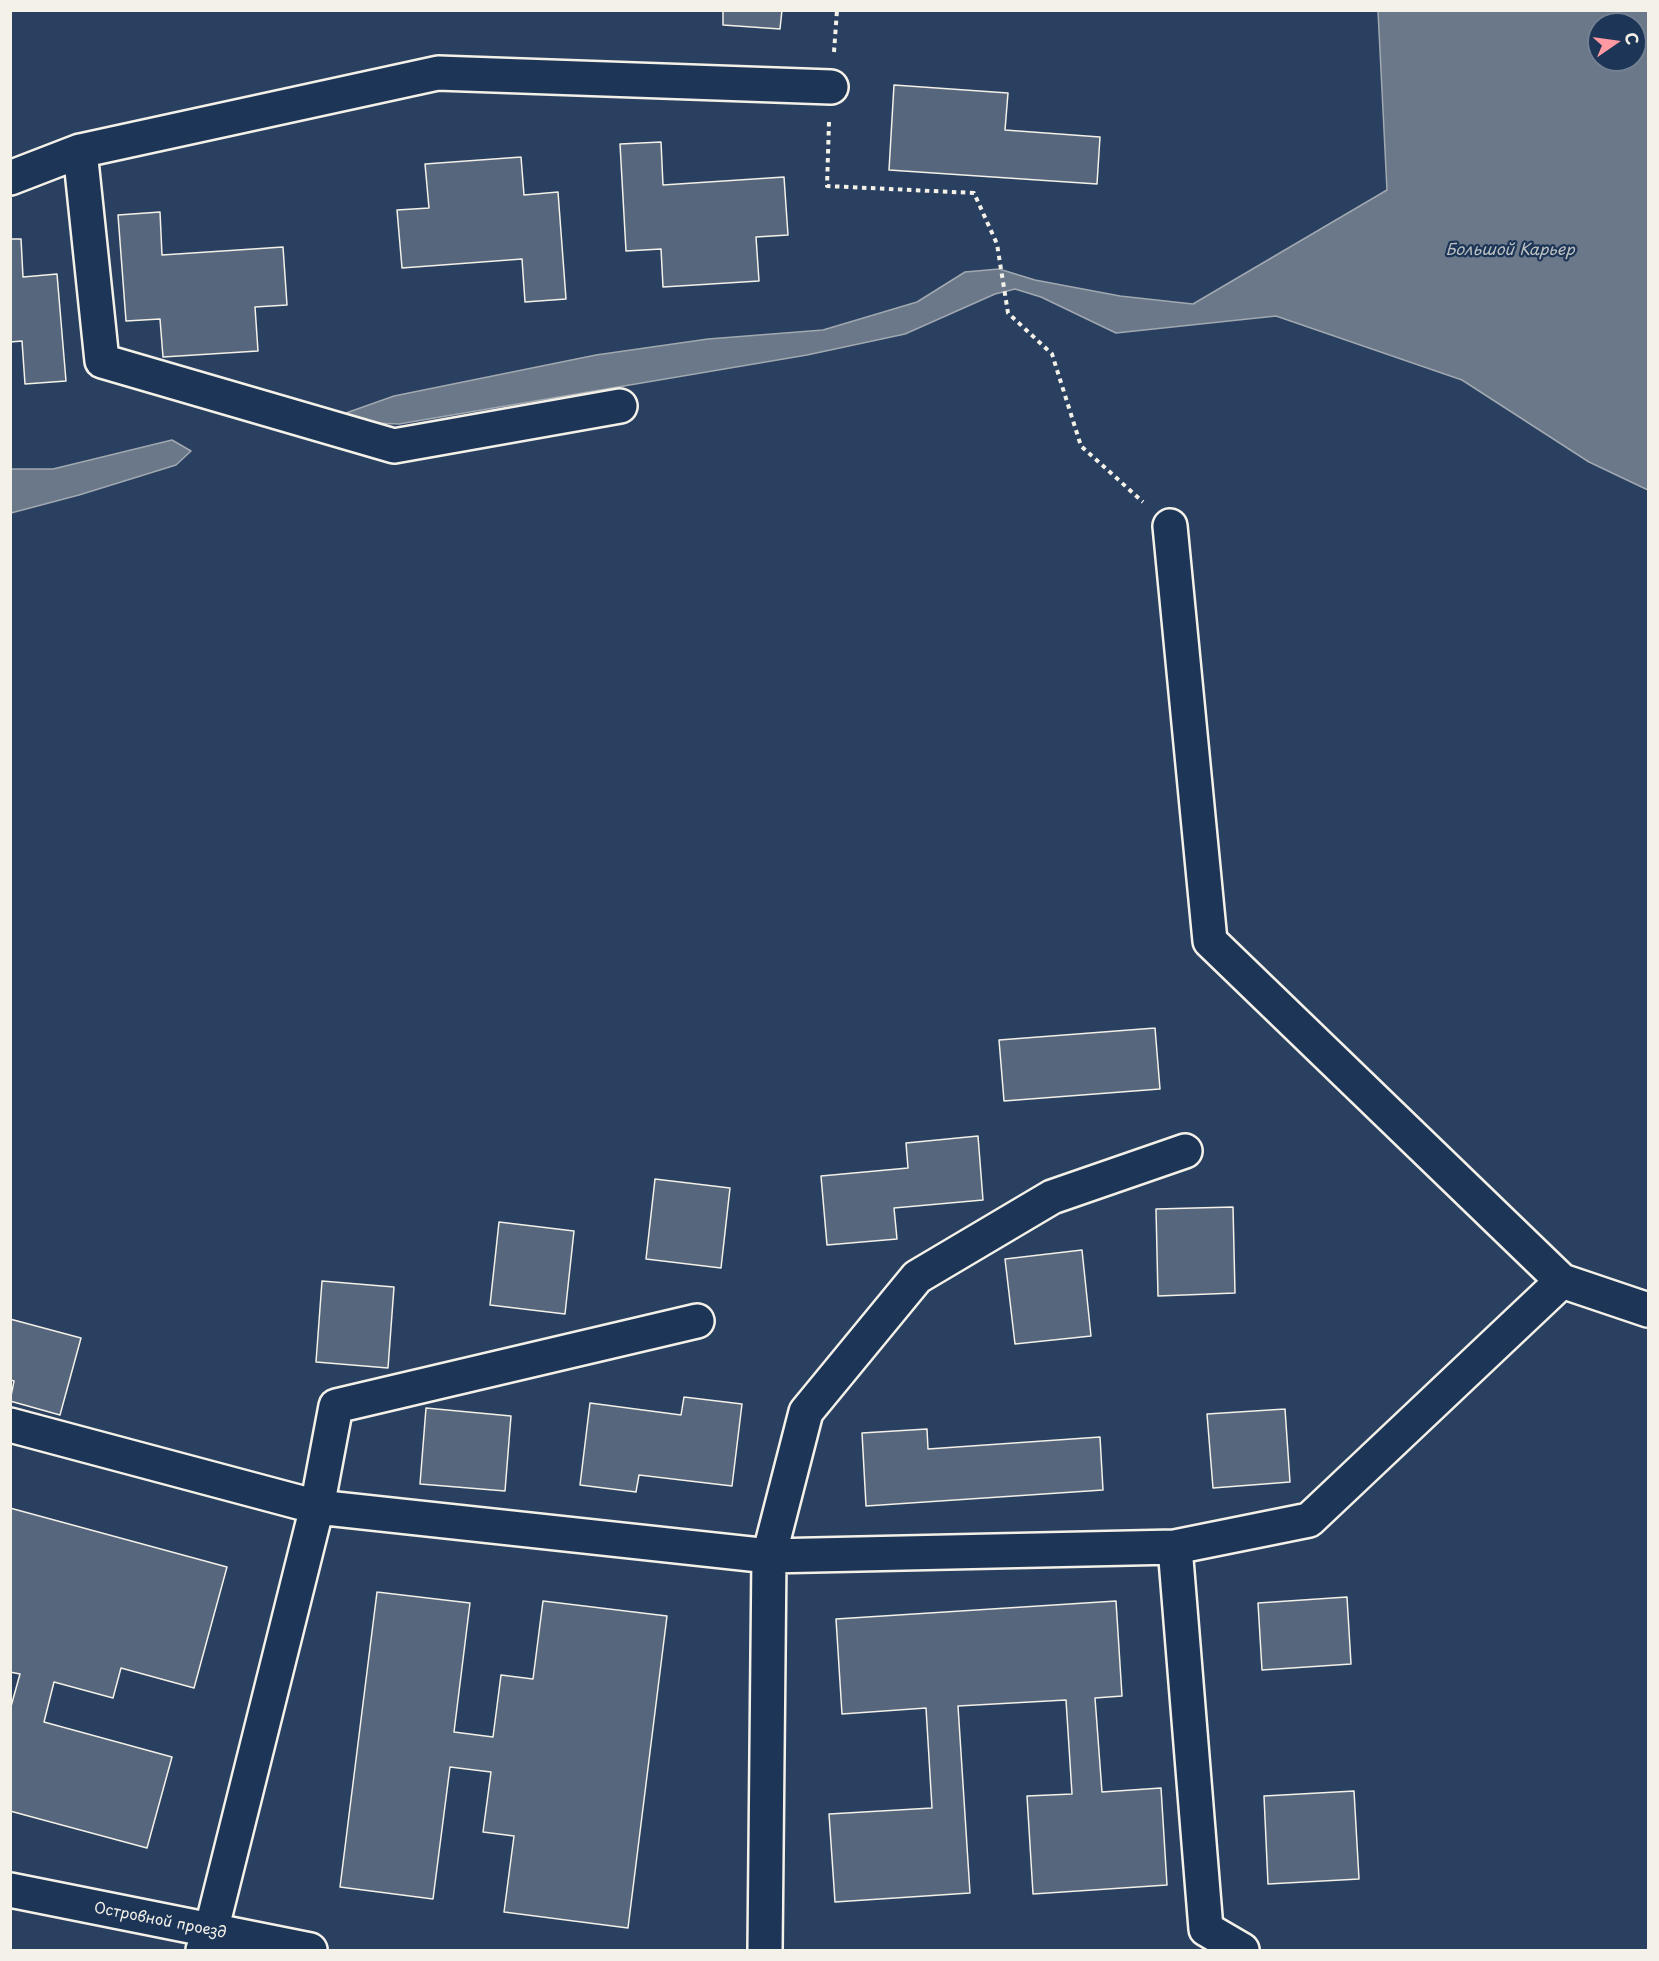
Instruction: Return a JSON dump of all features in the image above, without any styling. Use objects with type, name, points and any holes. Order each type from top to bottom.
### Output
[{"type":"street","points":[[10,178],[80,151],[438,73],[831,87]]},
{"type":"street","points":[[80,151],[102,361],[394,446],[620,406]]},
{"type":"street","points":[[1170,526],[1210,941],[1562,1281],[1648,1310]]},
{"type":"street","points":[[765,1950],[769,1556],[806,1412],[917,1277],[1052,1197],[1185,1151]]},
{"type":"street","points":[[10,1425],[317,1507],[769,1556],[1175,1547],[1310,1520],[1562,1281]]},
{"type":"street","points":[[207,1941],[317,1507],[336,1406],[697,1322]]},
{"type":"street","points":[[1175,1547],[1206,1929],[1242,1950]]},
{"type":"street","name":"Островной проезд","points":[[10,1890],[207,1941],[310,1950]]},
{"type":"path","points":[[831,87],[827,186],[974,193],[997,244],[1008,313],[1052,354],[1082,446],[1170,526]]},
{"type":"water","name":"Большой Карьер","points":[[1378,11],[1648,11],[1648,490],[1589,462],[1462,380],[1276,316],[1116,333],[1041,297],[1015,289],[995,294],[905,334],[807,355],[399,424],[349,422],[346,413],[394,396],[596,355],[708,339],[823,330],[917,302],[965,272],[999,269],[1035,280],[1120,296],[1193,304],[1387,190]]},
{"type":"water","points":[[172,440],[191,451],[176,465],[11,513],[11,469],[53,469]]},
{"type":"building","points":[[723,10],[782,10],[780,29],[723,25]]},
{"type":"building","points":[[894,85],[1008,93],[1005,130],[1100,137],[1097,184],[889,170]]},
{"type":"building","points":[[661,142],[663,185],[784,177],[788,235],[756,237],[759,281],[663,287],[661,249],[626,251],[620,144]]},
{"type":"building","points":[[521,157],[524,195],[558,192],[566,299],[525,302],[522,259],[402,268],[397,210],[429,208],[425,164]]},
{"type":"building","points":[[160,212],[162,255],[283,247],[287,305],[255,307],[258,351],[163,357],[160,319],[126,321],[118,215]]},
{"type":"building","points":[[10,239],[21,239],[23,277],[57,274],[66,381],[25,384],[22,341],[10,342]]},
{"type":"building","points":[[1155,1028],[1160,1089],[1004,1101],[999,1040]]},
{"type":"building","points":[[978,1136],[983,1200],[894,1208],[897,1239],[827,1245],[821,1176],[908,1168],[906,1143]]},
{"type":"building","points":[[655,1179],[730,1188],[721,1268],[646,1259]]},
{"type":"building","points":[[1233,1207],[1235,1293],[1158,1296],[1156,1209]]},
{"type":"building","points":[[499,1222],[574,1231],[565,1314],[490,1305]]},
{"type":"building","points":[[1082,1250],[1091,1336],[1015,1344],[1005,1259]]},
{"type":"building","points":[[322,1281],[394,1287],[388,1368],[316,1362]]},
{"type":"building","points":[[10,1319],[81,1338],[60,1415],[10,1401],[14,1381],[10,1380]]},
{"type":"building","points":[[684,1397],[742,1404],[732,1486],[639,1475],[636,1492],[580,1485],[590,1403],[681,1415]]},
{"type":"building","points":[[426,1408],[511,1416],[505,1491],[420,1484]]},
{"type":"building","points":[[1285,1409],[1290,1482],[1213,1488],[1207,1414]]},
{"type":"building","points":[[927,1429],[928,1449],[1100,1437],[1103,1490],[866,1506],[862,1433]]},
{"type":"building","points":[[10,1508],[227,1567],[194,1688],[121,1668],[113,1698],[54,1682],[44,1722],[172,1757],[147,1848],[10,1811],[10,1710],[20,1674],[10,1672]]},
{"type":"building","points":[[377,1592],[470,1603],[454,1732],[493,1737],[501,1675],[533,1679],[543,1601],[667,1616],[628,1928],[504,1912],[514,1836],[483,1832],[491,1772],[450,1767],[433,1899],[340,1887]]},
{"type":"building","points":[[1347,1597],[1351,1664],[1262,1670],[1258,1603]]},
{"type":"building","points":[[1116,1601],[1122,1696],[1095,1698],[1102,1792],[1161,1788],[1167,1885],[1033,1894],[1027,1796],[1072,1794],[1066,1700],[958,1706],[970,1893],[835,1902],[829,1814],[932,1808],[926,1708],[842,1714],[836,1619]]},
{"type":"building","points":[[1354,1791],[1359,1879],[1268,1884],[1264,1796]]}]
